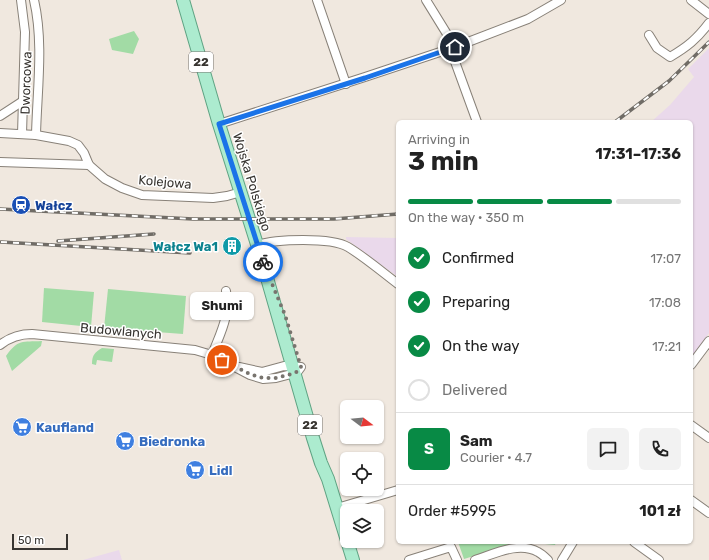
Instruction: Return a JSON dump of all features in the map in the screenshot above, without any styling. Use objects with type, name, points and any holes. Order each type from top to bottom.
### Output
[{"type":"main road","name":"Wojska Polskiego","points":[[183,0],[285,341],[321,435],[327,475],[353,560]]},
{"type":"main road","name":"Wojska Polskiego","points":[[261,257],[271,278],[285,315],[296,369]]},
{"type":"street","name":"Dworcowa","points":[[21,0],[25,32],[22,134]]},
{"type":"street","name":"Dworcowa","points":[[34,0],[39,31],[36,135]]},
{"type":"street","points":[[317,0],[346,84]]},
{"type":"street","points":[[426,0],[452,48],[476,120]]},
{"type":"street","points":[[219,124],[346,84],[452,48],[528,19],[559,0]]},
{"type":"street","points":[[691,0],[709,14]]},
{"type":"street","points":[[649,35],[658,48],[670,58],[698,37],[709,23]]},
{"type":"street","name":"Dworcowa","points":[[25,32],[39,31]]},
{"type":"street","points":[[0,116],[23,101]]},
{"type":"street","points":[[0,133],[36,135],[69,141],[78,145],[84,153],[89,165],[0,162]]},
{"type":"street","name":"Kolejowa","points":[[89,165],[105,179],[122,188],[142,195],[213,198],[241,192]]},
{"type":"street","points":[[257,245],[272,241],[326,240],[338,242],[348,246],[396,282]]},
{"type":"street","points":[[212,355],[226,319],[228,305],[226,291]]},
{"type":"street","name":"Budowlanych","points":[[0,345],[8,338],[21,334],[32,334],[195,350],[212,355],[250,374],[269,379],[296,369]]},
{"type":"street","points":[[277,368],[283,357],[285,341]]},
{"type":"street","points":[[693,362],[709,341]]},
{"type":"street","name":"Budowlanych","points":[[238,367],[262,372],[277,368],[296,369]]},
{"type":"street","points":[[693,426],[709,438]]},
{"type":"street","points":[[337,508],[396,491]]},
{"type":"street","points":[[693,501],[709,513]]},
{"type":"street","points":[[562,560],[572,544]]},
{"type":"street","points":[[637,544],[659,560]]},
{"type":"street","points":[[409,560],[451,547],[457,560]]},
{"type":"street","points":[[475,560],[517,547],[528,548],[539,552],[548,560]]},
{"type":"shaded area","points":[[709,48],[709,333],[693,355],[693,120],[653,120],[670,105],[694,77],[688,69]]},
{"type":"shaded area","points":[[346,237],[396,238],[396,276],[346,239]]},
{"type":"shaded area","points":[[119,550],[122,560],[83,560]]},
{"type":"green space","points":[[134,31],[139,39],[133,54],[112,50],[109,39]]},
{"type":"green space","points":[[44,288],[94,292],[91,327],[42,322]]},
{"type":"green space","points":[[108,289],[186,296],[183,334],[104,328]]},
{"type":"green space","points":[[42,341],[41,346],[12,371],[6,356],[17,344],[21,342]]},
{"type":"green space","points":[[102,348],[114,349],[112,362],[97,360],[96,365],[92,364],[94,354]]},
{"type":"green space","points":[[459,544],[513,544],[464,559]]},
{"type":"railway","points":[[618,120],[669,81],[709,42]]},
{"type":"railway","points":[[0,209],[193,219],[334,219],[396,214]]},
{"type":"railway","points":[[58,241],[154,234]]},
{"type":"railway","points":[[1,242],[190,253]]},
{"type":"way so far","points":[[222,360],[250,374],[269,379],[295,373],[301,367],[285,315],[271,278],[263,262]]},
{"type":"place","name":"Wałcz","points":[[21,205]]},
{"type":"place","name":"Wałcz Wa1","points":[[232,246]]},
{"type":"place","name":"Shumi","points":[[222,360]]},
{"type":"place","name":"Kaufland","points":[[22,427]]},
{"type":"place","name":"Biedronka","points":[[125,441]]},
{"type":"place","name":"Lidl","points":[[195,470]]},
{"type":"route","points":[[263,262],[219,124],[365,78],[455,47]]}]
